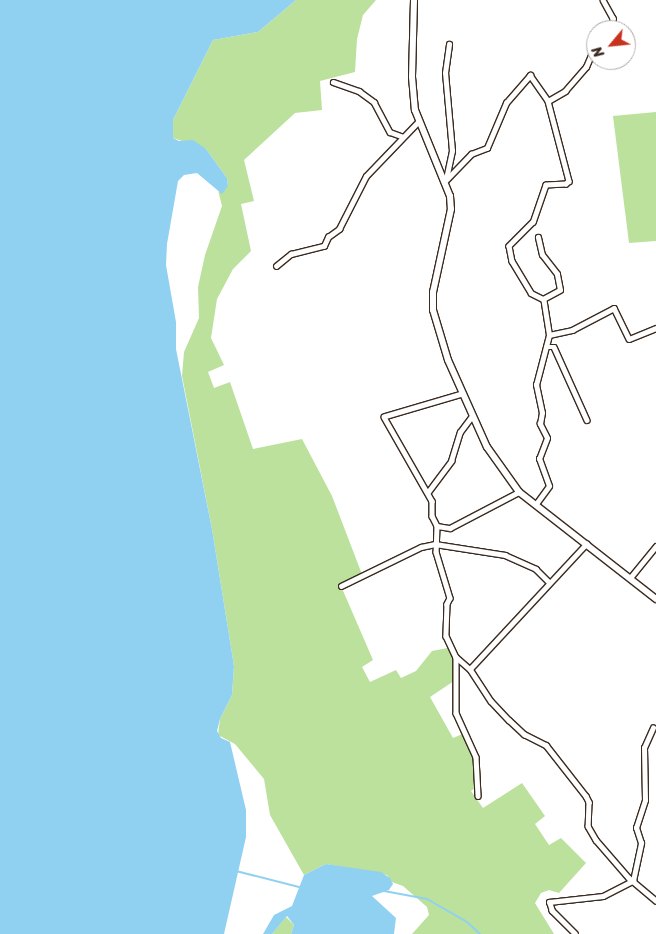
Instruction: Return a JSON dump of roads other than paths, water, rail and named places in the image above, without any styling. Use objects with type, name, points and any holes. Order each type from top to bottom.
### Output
[{"type":"main road","points":[[414,0],[412,77],[418,122],[446,180],[451,209],[439,253],[432,292],[433,310],[440,336],[462,394],[486,447],[519,492],[656,599]]},
{"type":"street","points":[[603,0],[612,20]]},
{"type":"street","points":[[446,180],[452,151],[445,73],[449,44]]},
{"type":"street","points":[[548,101],[565,91],[586,66]]},
{"type":"street","points":[[446,180],[472,154],[487,148],[506,103],[530,74],[548,101],[569,181],[566,184],[546,185],[533,222],[509,246],[516,268],[531,292],[543,299]]},
{"type":"street","points":[[333,82],[359,91],[374,102],[390,132],[401,136]]},
{"type":"street","points":[[276,266],[291,254],[324,246],[328,237],[339,229],[366,176],[387,157],[401,136],[418,122]]},
{"type":"street","points":[[538,237],[542,255],[557,274],[560,290],[543,299]]},
{"type":"street","points":[[536,504],[550,486],[539,459],[547,438],[540,424],[542,413],[536,385],[549,335],[543,299]]},
{"type":"street","points":[[549,335],[572,330],[614,308],[629,339],[656,328]]},
{"type":"street","points":[[546,347],[554,347],[587,420]]},
{"type":"street","points":[[462,394],[384,417],[428,492],[437,526],[434,544],[450,598],[447,604],[446,636],[456,657],[470,669],[490,701],[524,734],[546,745],[586,796],[589,802],[588,826],[596,840],[633,881],[656,901]]},
{"type":"street","points":[[428,492],[451,461],[460,432],[472,416]]},
{"type":"street","points":[[437,526],[450,528],[519,492]]},
{"type":"street","points":[[341,586],[420,547],[434,544],[505,555],[536,569],[549,582]]},
{"type":"street","points":[[470,669],[586,544]]},
{"type":"street","points":[[630,578],[656,546]]},
{"type":"street","points":[[456,657],[456,714],[476,757],[478,796]]},
{"type":"street","points":[[633,881],[641,843],[636,828],[645,800],[644,748],[653,728]]},
{"type":"street","points":[[575,934],[552,911],[549,902],[603,896],[633,881]]},
{"type":"water","points":[[0,0],[296,0],[258,32],[213,40],[173,120],[173,138],[179,141],[193,140],[206,149],[227,178],[228,186],[222,194],[197,173],[184,175],[178,181],[167,244],[166,265],[176,322],[176,349],[212,529],[234,666],[232,695],[220,719],[217,731],[221,738],[230,742],[246,810],[246,837],[224,934],[0,934]]},
{"type":"water","points":[[326,864],[381,872],[390,878],[393,884],[389,890],[372,896],[396,918],[394,934],[291,934],[294,925],[287,916],[272,934],[263,934],[274,915],[292,906],[304,875]]},
{"type":"waterway","points":[[236,871],[299,887]]},
{"type":"waterway","points":[[384,891],[427,899],[467,922],[480,934]]}]
